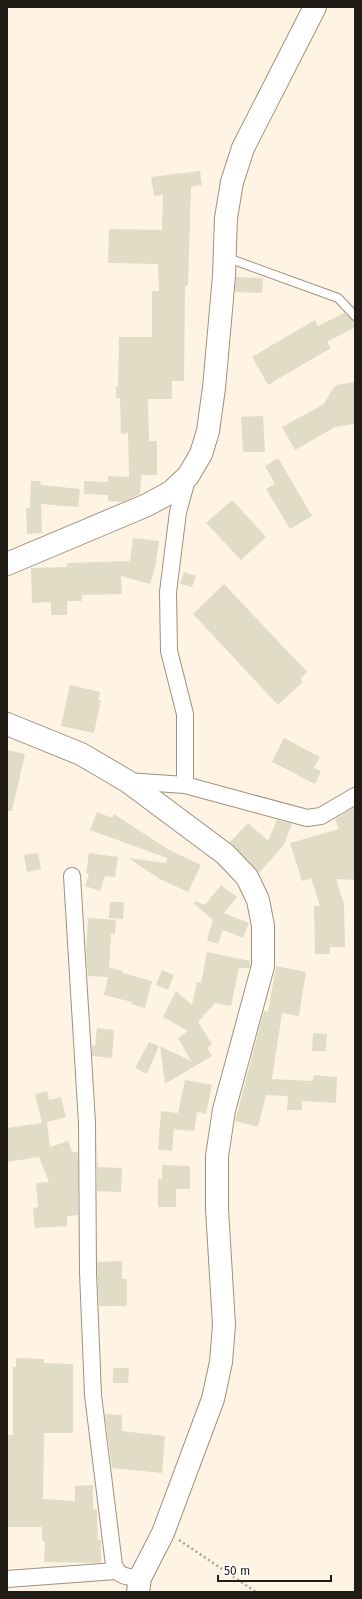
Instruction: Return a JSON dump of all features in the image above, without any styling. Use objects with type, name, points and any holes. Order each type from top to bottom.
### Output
[{"type":"main road","points":[[7,564],[147,505],[171,492],[188,476],[201,454],[208,431],[214,388],[226,218],[232,182],[243,148],[297,45],[315,7]]},
{"type":"main road","points":[[7,724],[81,754],[127,781],[226,854],[247,877],[258,900],[263,926],[263,966],[224,1110],[217,1156],[217,1209],[224,1325],[221,1362],[213,1400],[162,1533],[139,1585]]},
{"type":"street","points":[[185,785],[185,714],[169,651],[168,592],[178,512],[188,476]]},
{"type":"street","points":[[127,781],[185,785],[307,818],[321,816],[355,796]]},
{"type":"street","points":[[72,876],[87,1123],[88,1272],[93,1395],[116,1571]]},
{"type":"street","points":[[7,1579],[116,1571],[139,1585]]},
{"type":"lane","points":[[224,257],[338,298],[355,316]]},
{"type":"path","points":[[162,1533],[176,1538],[256,1592]]},
{"type":"building","points":[[200,171],[202,185],[191,187],[188,286],[185,286],[184,381],[172,381],[172,399],[148,399],[149,441],[157,441],[157,475],[141,475],[140,494],[123,502],[108,501],[108,495],[84,494],[84,481],[108,482],[108,476],[129,477],[128,433],[121,434],[120,398],[116,398],[116,386],[118,386],[119,337],[152,337],[152,291],[159,291],[158,264],[108,263],[109,229],[162,230],[163,195],[154,196],[151,177]]},
{"type":"building","points":[[236,277],[263,278],[262,293],[235,292]]},
{"type":"building","points":[[344,313],[355,321],[355,327],[327,342],[331,348],[268,385],[252,357],[315,320],[318,326]]},
{"type":"building","points":[[355,382],[355,424],[335,427],[295,450],[282,427],[324,404],[331,391],[337,385]]},
{"type":"building","points":[[263,416],[265,452],[243,452],[241,417]]},
{"type":"building","points":[[278,458],[312,516],[290,529],[266,489],[275,484],[265,466]]},
{"type":"building","points":[[31,481],[40,481],[41,485],[80,489],[78,507],[41,504],[42,533],[27,534],[26,508],[30,508]]},
{"type":"building","points":[[232,500],[266,537],[241,560],[206,523]]},
{"type":"building","points":[[133,538],[159,541],[155,568],[150,584],[121,576],[122,594],[82,595],[82,601],[67,601],[67,615],[51,615],[51,602],[32,603],[31,568],[67,567],[67,563],[130,561]]},
{"type":"building","points":[[184,572],[196,576],[192,587],[180,584]]},
{"type":"building","points":[[224,584],[307,672],[300,679],[303,682],[278,705],[193,614]]},
{"type":"building","points":[[70,685],[100,692],[98,700],[101,700],[94,733],[61,726]]},
{"type":"building","points":[[284,738],[320,757],[314,768],[321,771],[315,784],[272,762]]},
{"type":"building","points":[[7,750],[25,754],[12,811],[7,811]]},
{"type":"building","points":[[355,807],[355,880],[336,879],[344,904],[345,947],[330,947],[330,954],[315,954],[314,906],[320,906],[311,878],[302,881],[290,843],[339,829],[335,819]]},
{"type":"building","points":[[97,812],[112,818],[114,814],[169,850],[201,865],[188,892],[160,879],[128,858],[166,863],[167,858],[90,830]]},
{"type":"building","points":[[277,820],[292,824],[284,845],[259,873],[230,842],[248,823],[268,841]]},
{"type":"building","points":[[38,853],[41,869],[27,872],[24,855]]},
{"type":"building","points":[[89,853],[118,857],[115,877],[105,876],[100,891],[85,886],[89,874],[86,873]]},
{"type":"building","points":[[221,885],[237,897],[224,913],[249,923],[243,938],[223,930],[218,944],[207,940],[213,920],[194,904],[195,901],[205,905]]},
{"type":"building","points":[[110,902],[124,902],[123,919],[109,918]]},
{"type":"building","points":[[88,918],[116,920],[115,934],[111,934],[109,970],[110,968],[123,971],[123,973],[152,981],[145,1008],[131,1004],[132,1002],[104,995],[108,977],[88,976],[86,952]]},
{"type":"building","points":[[207,952],[250,961],[250,968],[239,968],[231,1006],[215,1003],[198,1022],[212,1044],[207,1048],[212,1056],[165,1084],[160,1046],[191,1061],[178,1038],[188,1031],[163,1017],[176,991],[192,1005],[197,982],[201,983]]},
{"type":"building","points":[[276,966],[306,972],[299,1016],[282,1013],[272,1079],[313,1081],[314,1075],[337,1077],[336,1103],[302,1101],[302,1110],[287,1110],[288,1096],[266,1095],[258,1127],[235,1121],[264,1011],[268,1012]]},
{"type":"building","points":[[162,970],[174,975],[168,990],[156,985]]},
{"type":"building","points":[[97,1028],[114,1030],[112,1058],[92,1056],[92,1045],[95,1045]]},
{"type":"building","points":[[313,1033],[327,1034],[326,1051],[312,1051]]},
{"type":"building","points":[[149,1042],[159,1046],[147,1074],[135,1068]]},
{"type":"building","points":[[185,1080],[212,1085],[206,1114],[197,1112],[194,1131],[174,1129],[172,1151],[158,1150],[161,1111],[178,1113]]},
{"type":"building","points":[[47,1091],[49,1100],[61,1097],[66,1117],[47,1122],[50,1147],[68,1141],[72,1152],[78,1152],[78,1215],[67,1216],[67,1226],[35,1228],[33,1208],[38,1207],[36,1183],[49,1182],[39,1157],[7,1162],[7,1128],[42,1123],[35,1094]]},
{"type":"building","points":[[97,1151],[98,1167],[122,1168],[121,1192],[97,1191]]},
{"type":"building","points":[[162,1165],[190,1166],[190,1189],[176,1189],[176,1207],[158,1207],[158,1179],[162,1179]]},
{"type":"building","points":[[122,1261],[122,1279],[127,1279],[127,1306],[99,1306],[97,1262]]},
{"type":"building","points":[[16,1358],[44,1359],[44,1363],[73,1364],[73,1433],[44,1433],[43,1499],[75,1501],[75,1486],[93,1485],[93,1509],[97,1509],[98,1540],[101,1540],[101,1563],[44,1562],[45,1541],[42,1541],[42,1527],[7,1527],[7,1435],[13,1435],[13,1367],[16,1367]]},
{"type":"building","points":[[113,1368],[129,1368],[128,1383],[113,1383]]},
{"type":"building","points":[[105,1414],[122,1415],[122,1431],[165,1436],[162,1473],[112,1468]]}]
